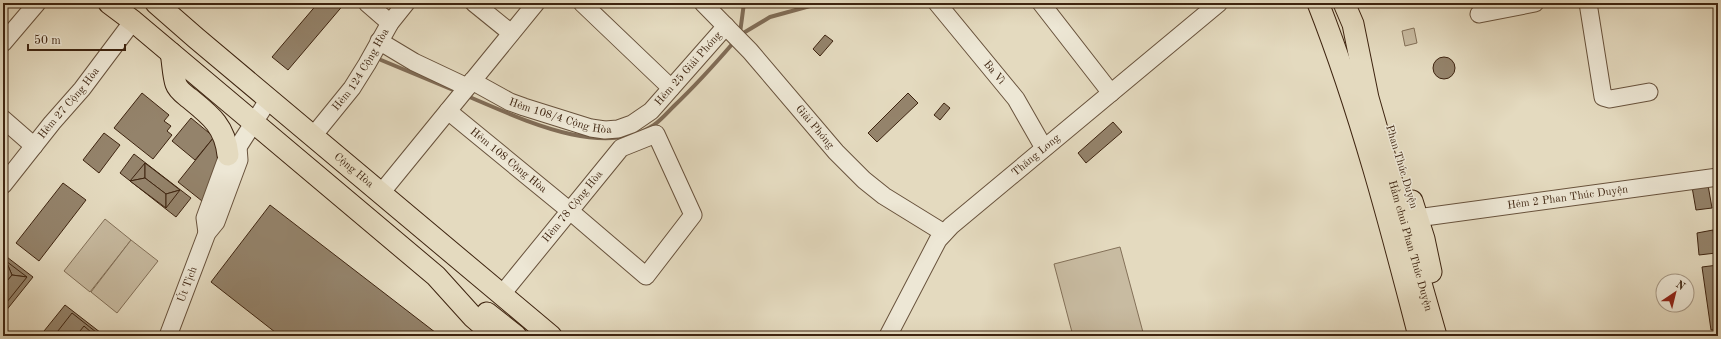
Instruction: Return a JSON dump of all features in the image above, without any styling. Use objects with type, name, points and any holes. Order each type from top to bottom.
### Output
[{"type":"main road","points":[[109,3],[133,21],[254,122],[436,276],[516,336]]},
{"type":"main road","name":"Cộng Hòa","points":[[156,3],[551,336]]},
{"type":"main road","points":[[1318,3],[1339,57],[1382,200],[1419,336]]},
{"type":"main road","name":"Phan Thúc Duyện","points":[[1344,3],[1353,24],[1361,63],[1377,89],[1424,239],[1442,317],[1448,336]]},
{"type":"main road","points":[[171,53],[176,84],[181,91],[206,111],[216,122],[233,151]]},
{"type":"main road","name":"Hầm chui Phan Thúc Duyện","points":[[1361,63],[1368,98],[1388,172],[1436,336]]},
{"type":"main road","points":[[436,276],[473,317],[495,336]]},
{"type":"street","points":[[3,42],[37,3]]},
{"type":"street","points":[[368,3],[390,23]]},
{"type":"street","name":"Hẻm 124 Cộng Hòa","points":[[313,136],[360,76],[390,23],[406,3]]},
{"type":"street","points":[[474,3],[511,33]]},
{"type":"street","points":[[382,193],[536,3]]},
{"type":"street","points":[[582,3],[671,88]]},
{"type":"street","name":"Giải Phóng","points":[[703,3],[723,18],[836,152],[864,180],[884,196],[944,233]]},
{"type":"street","name":"Ba Vì","points":[[937,3],[1016,99],[1044,148]]},
{"type":"street","points":[[1041,3],[1111,93]]},
{"type":"street","points":[[1479,14],[1534,3]]},
{"type":"street","points":[[1588,3],[1603,97],[1610,99],[1650,92]]},
{"type":"street","name":"Thăng Long","points":[[888,336],[938,240],[944,233],[1111,93],[1209,6]]},
{"type":"street","name":"Hẻm 25 Giải Phóng","points":[[651,111],[671,88],[723,18]]},
{"type":"street","name":"Hẻm 27 Cộng Hòa","points":[[3,185],[82,89],[133,21]]},
{"type":"street","points":[[379,41],[414,62],[461,94]]},
{"type":"street","name":"Hẻm 108/4 Cộng Hòa","points":[[461,94],[510,102],[592,128],[605,130],[618,129],[632,124],[651,111]]},
{"type":"street","name":"Hẻm 108 Cộng Hòa","points":[[461,94],[570,211],[646,276],[660,258]]},
{"type":"street","name":"Út Tịch","points":[[168,336],[207,233],[204,218],[233,151],[269,99]]},
{"type":"street","points":[[3,119],[34,146]]},
{"type":"street","name":"Hẻm 78 Cộng Hòa","points":[[502,294],[621,148],[656,134],[693,215],[660,258]]},
{"type":"street","name":"Hẻm 2 Phan Thúc Duyện","points":[[1417,218],[1718,177]]},
{"type":"shaded area","points":[[1414,28],[1417,43],[1405,46],[1402,31]]},
{"type":"shaded area","points":[[105,219],[131,240],[90,292],[64,271]]},
{"type":"shaded area","points":[[131,240],[158,261],[117,313],[91,292]]},
{"type":"shaded area","points":[[1120,247],[1144,336],[1073,336],[1054,264]]},
{"type":"building","points":[[318,3],[345,3],[288,70],[272,57]]},
{"type":"building","points":[[825,35],[833,41],[820,56],[813,49]]},
{"type":"building","points":[[1444,57],[1452,60],[1455,68],[1452,76],[1444,79],[1436,76],[1433,68],[1436,60]]},
{"type":"building","points":[[142,93],[169,115],[164,121],[171,126],[167,131],[172,135],[153,159],[114,128]]},
{"type":"building","points":[[908,93],[918,103],[877,142],[868,133]]},
{"type":"building","points":[[944,103],[950,108],[940,120],[934,115]]},
{"type":"building","points":[[191,118],[214,137],[195,160],[172,141]]},
{"type":"building","points":[[1113,122],[1122,132],[1086,163],[1078,153]]},
{"type":"building","points":[[104,133],[120,145],[99,173],[83,160]]},
{"type":"building","points":[[214,137],[225,146],[202,201],[178,182]]},
{"type":"building","points":[[134,154],[191,198],[176,217],[120,173]]},
{"type":"building","points":[[145,163],[145,178],[130,181]]},
{"type":"building","points":[[145,163],[180,190],[166,194],[145,178]]},
{"type":"building","points":[[145,178],[166,194],[166,208],[130,181]]},
{"type":"building","points":[[63,183],[86,200],[39,261],[16,243]]},
{"type":"building","points":[[1708,185],[1712,208],[1696,210],[1692,187]]},
{"type":"building","points":[[180,190],[166,208],[166,194]]},
{"type":"building","points":[[270,205],[440,336],[280,336],[211,282]]},
{"type":"building","points":[[1713,230],[1716,253],[1699,255],[1697,233]]},
{"type":"building","points":[[3,254],[33,277],[5,312],[3,311]]},
{"type":"building","points":[[6,261],[27,277],[12,275]]},
{"type":"building","points":[[6,261],[12,275],[3,286],[3,265]]},
{"type":"building","points":[[1718,265],[1718,329],[1711,330],[1702,267]]},
{"type":"building","points":[[12,275],[27,277],[7,302],[3,292],[3,286]]},
{"type":"building","points":[[65,305],[105,336],[40,336]]},
{"type":"building","points":[[72,313],[101,336],[54,336]]},
{"type":"building","points":[[84,326],[92,333],[89,336],[76,336]]},
{"type":"building","points":[[3,327],[10,333],[7,336],[3,336]]},
{"type":"waterway","points":[[740,33],[744,3]]},
{"type":"waterway","points":[[740,35],[770,17],[821,3]]},
{"type":"waterway","points":[[467,96],[535,124],[560,132],[585,137],[610,138],[633,135],[659,121],[697,83],[734,42]]},
{"type":"waterway","points":[[381,60],[458,92]]}]
